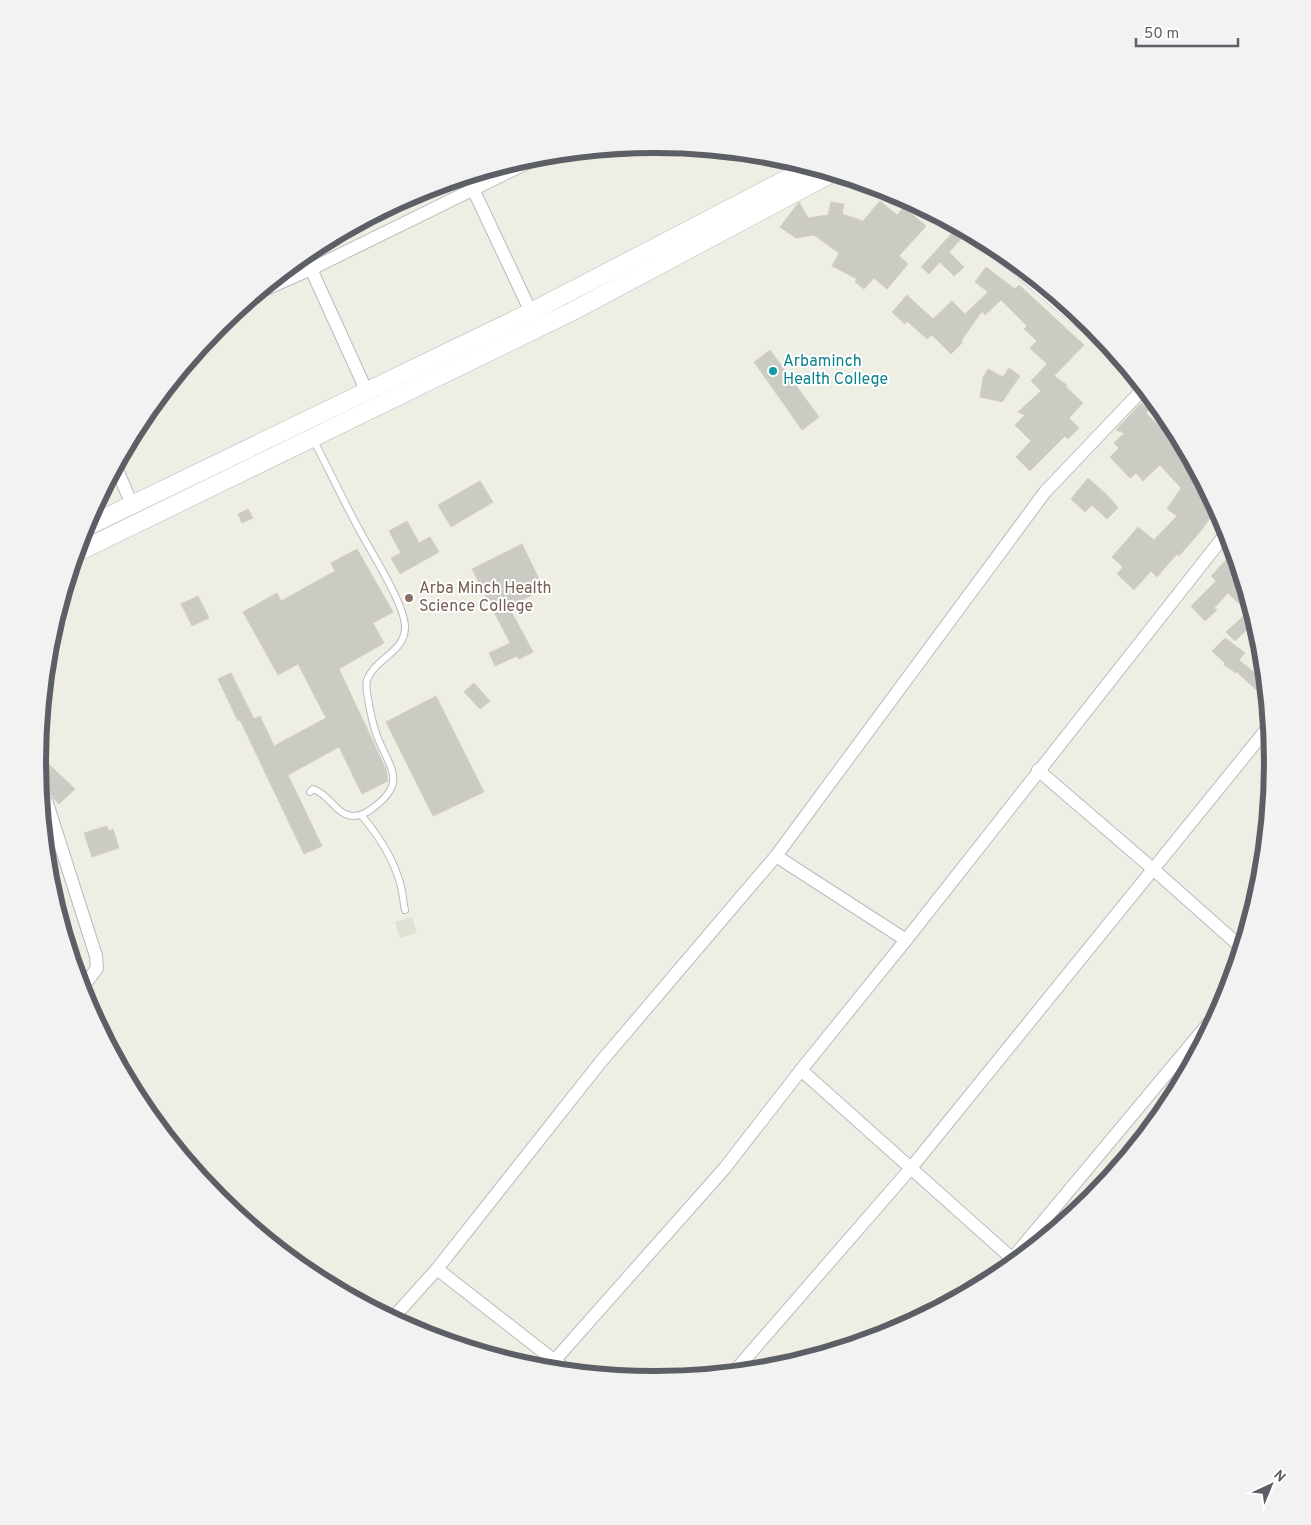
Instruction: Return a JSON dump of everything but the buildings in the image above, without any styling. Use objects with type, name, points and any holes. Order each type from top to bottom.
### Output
[{"type":"main road","points":[[96,522],[531,312],[802,171]]},
{"type":"main road","points":[[86,548],[573,312],[824,177]]},
{"type":"street","points":[[281,282],[509,171]]},
{"type":"street","points":[[473,189],[531,312]]},
{"type":"street","points":[[311,268],[367,392]]},
{"type":"street","points":[[397,1314],[437,1269],[598,1064],[776,856],[1045,492],[1140,393]]},
{"type":"street","points":[[119,474],[132,505]]},
{"type":"street","points":[[552,1363],[724,1168],[1221,538]]},
{"type":"street","points":[[739,1366],[911,1168],[1263,733]]},
{"type":"street","points":[[1038,770],[1153,868],[1237,943]]},
{"type":"street","points":[[48,807],[96,956],[97,968],[87,980]]},
{"type":"street","points":[[776,856],[906,940]]},
{"type":"street","points":[[1025,1247],[1202,1031]]},
{"type":"street","points":[[801,1070],[1011,1257]]},
{"type":"street","points":[[437,1269],[546,1362]]},
{"type":"lane","points":[[305,422],[386,580],[402,613],[405,626],[403,638],[393,652],[375,668],[367,681],[368,698],[377,735],[393,771],[392,787],[381,801],[362,816],[346,815],[322,792],[313,789],[310,792]]},
{"type":"lane","points":[[362,816],[377,834],[394,868],[401,884],[405,910]]},
{"type":"shaded area","points":[[412,917],[417,933],[400,938],[395,922]]},
{"type":"place","name":"Arbaminch Health College","points":[[773,371]]},
{"type":"place","name":"Arba Minch Health Science College","points":[[409,598]]}]
